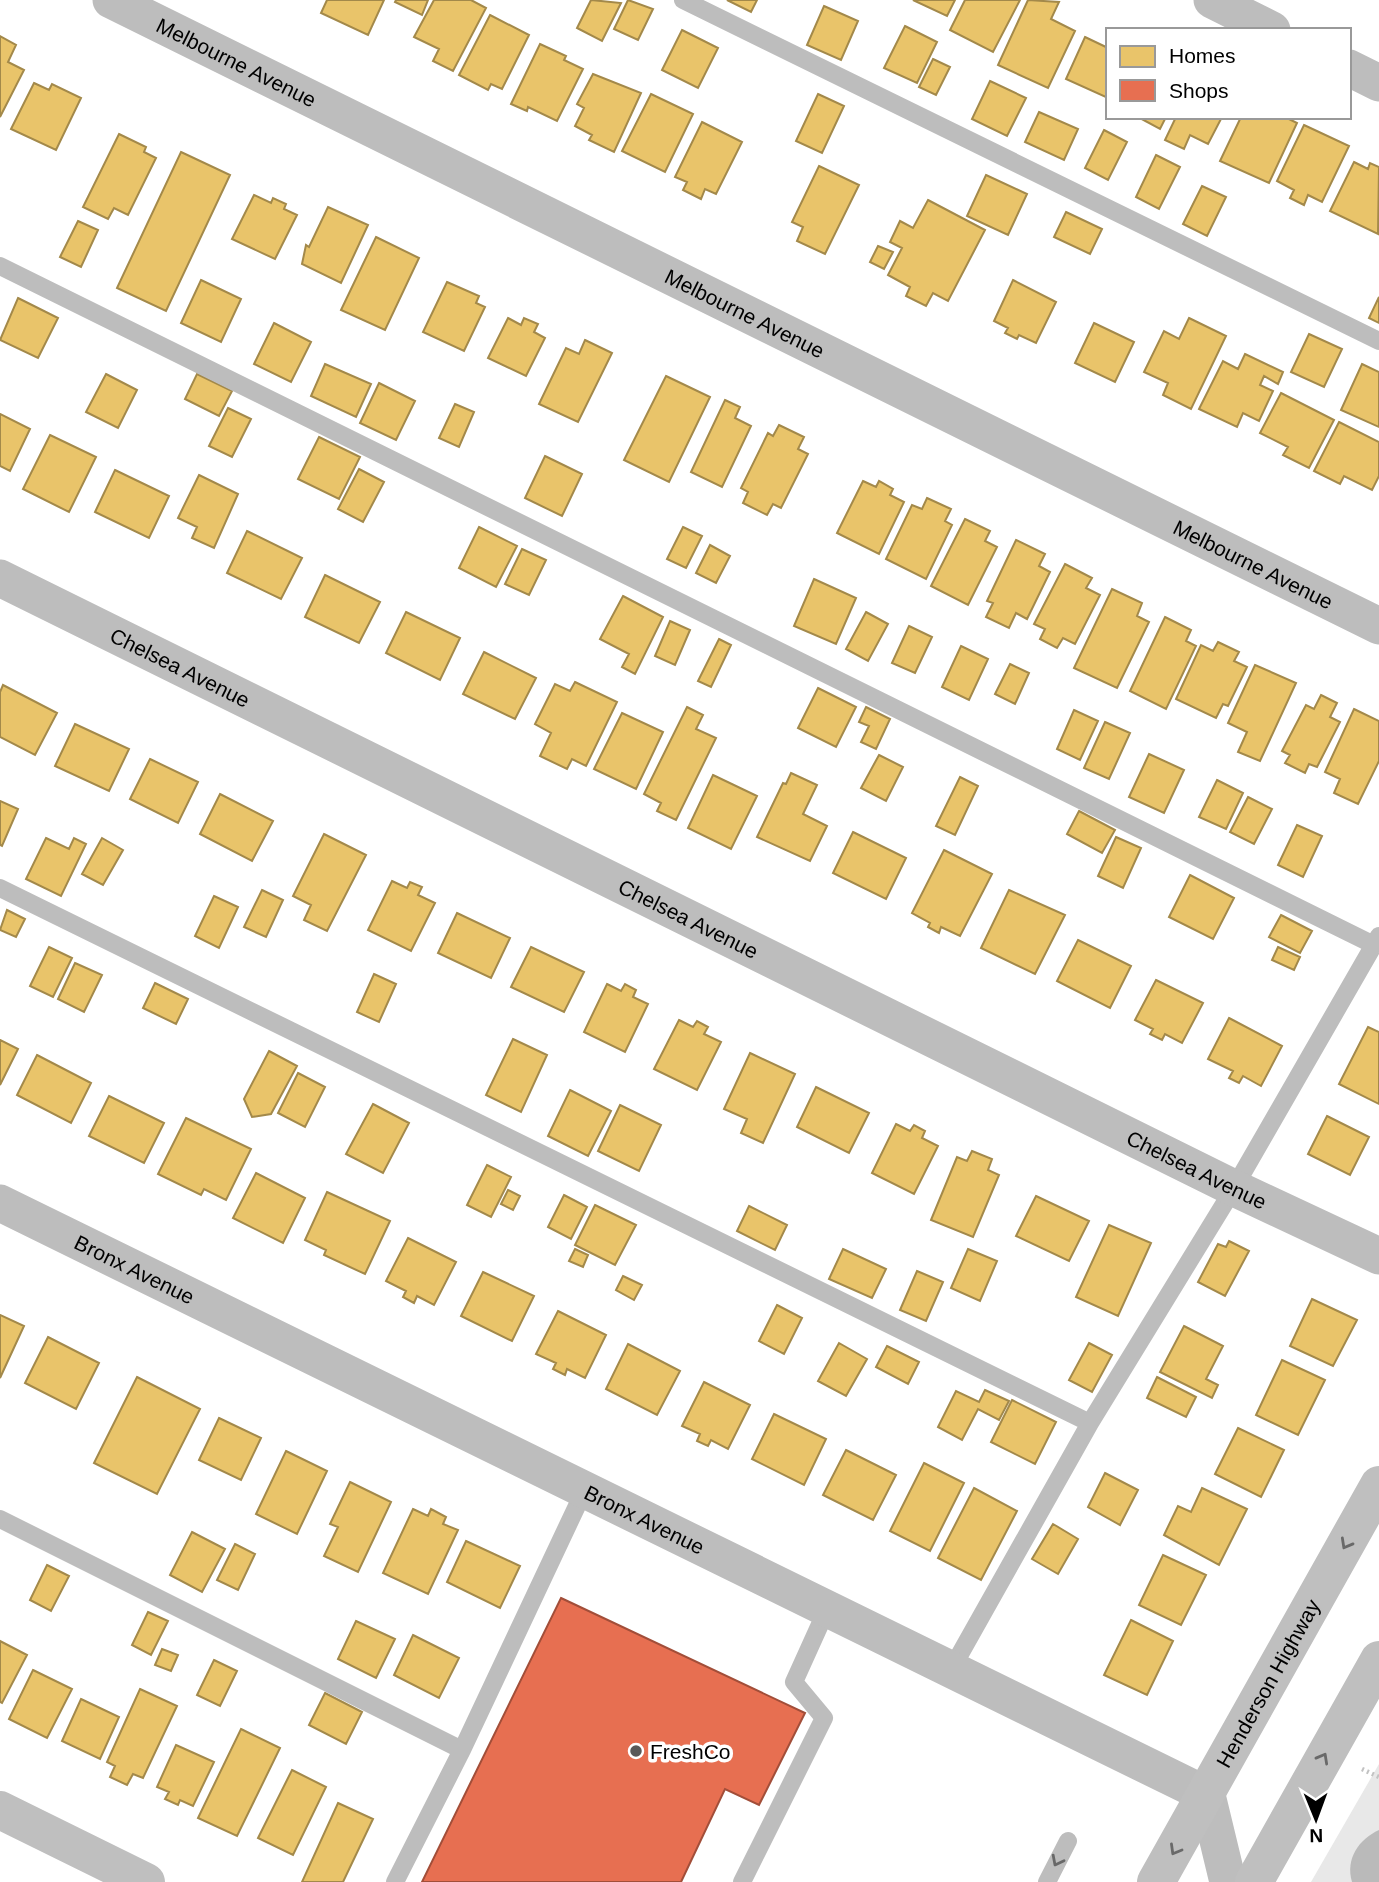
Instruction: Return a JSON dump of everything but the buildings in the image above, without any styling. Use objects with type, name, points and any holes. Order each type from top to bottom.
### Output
[{"type":"main road","name":"Henderson Highway","points":[[1156,1882],[1207,1796],[1379,1485]]},
{"type":"main road","points":[[1254,1882],[1379,1660]]},
{"type":"main road","points":[[0,1810],[146,1882]]},
{"type":"street","name":"Melbourne Avenue","points":[[111,0],[1379,625]]},
{"type":"street","points":[[1212,0],[1268,28]]},
{"type":"street","points":[[1351,69],[1379,83]]},
{"type":"street","name":"Chelsea Avenue","points":[[0,579],[1234,1188],[1379,1256]]},
{"type":"street","name":"Bronx Avenue","points":[[0,1203],[1207,1796]]},
{"type":"street","points":[[1207,1796],[1228,1882]]},
{"type":"lane","points":[[683,0],[1379,341]]},
{"type":"lane","points":[[0,266],[1376,940],[1234,1188],[1090,1423],[951,1670]]},
{"type":"lane","points":[[0,888],[1090,1423]]},
{"type":"lane","points":[[395,1882],[462,1750],[584,1490]]},
{"type":"lane","points":[[0,1519],[462,1750]]},
{"type":"lane","points":[[742,1882],[824,1718],[794,1682],[827,1609]]},
{"type":"lane","points":[[1047,1882],[1068,1841]]},
{"type":"path","points":[[1355,1765],[1379,1777]]},
{"type":"shaded area","points":[[1379,1764],[1379,1882],[1311,1882]]},
{"type":"shaded area","points":[[1379,1830],[1379,1882],[1352,1882],[1350,1865],[1355,1851],[1365,1839]]},
{"type":"place","name":"FreshCo","points":[[636,1751]]}]
